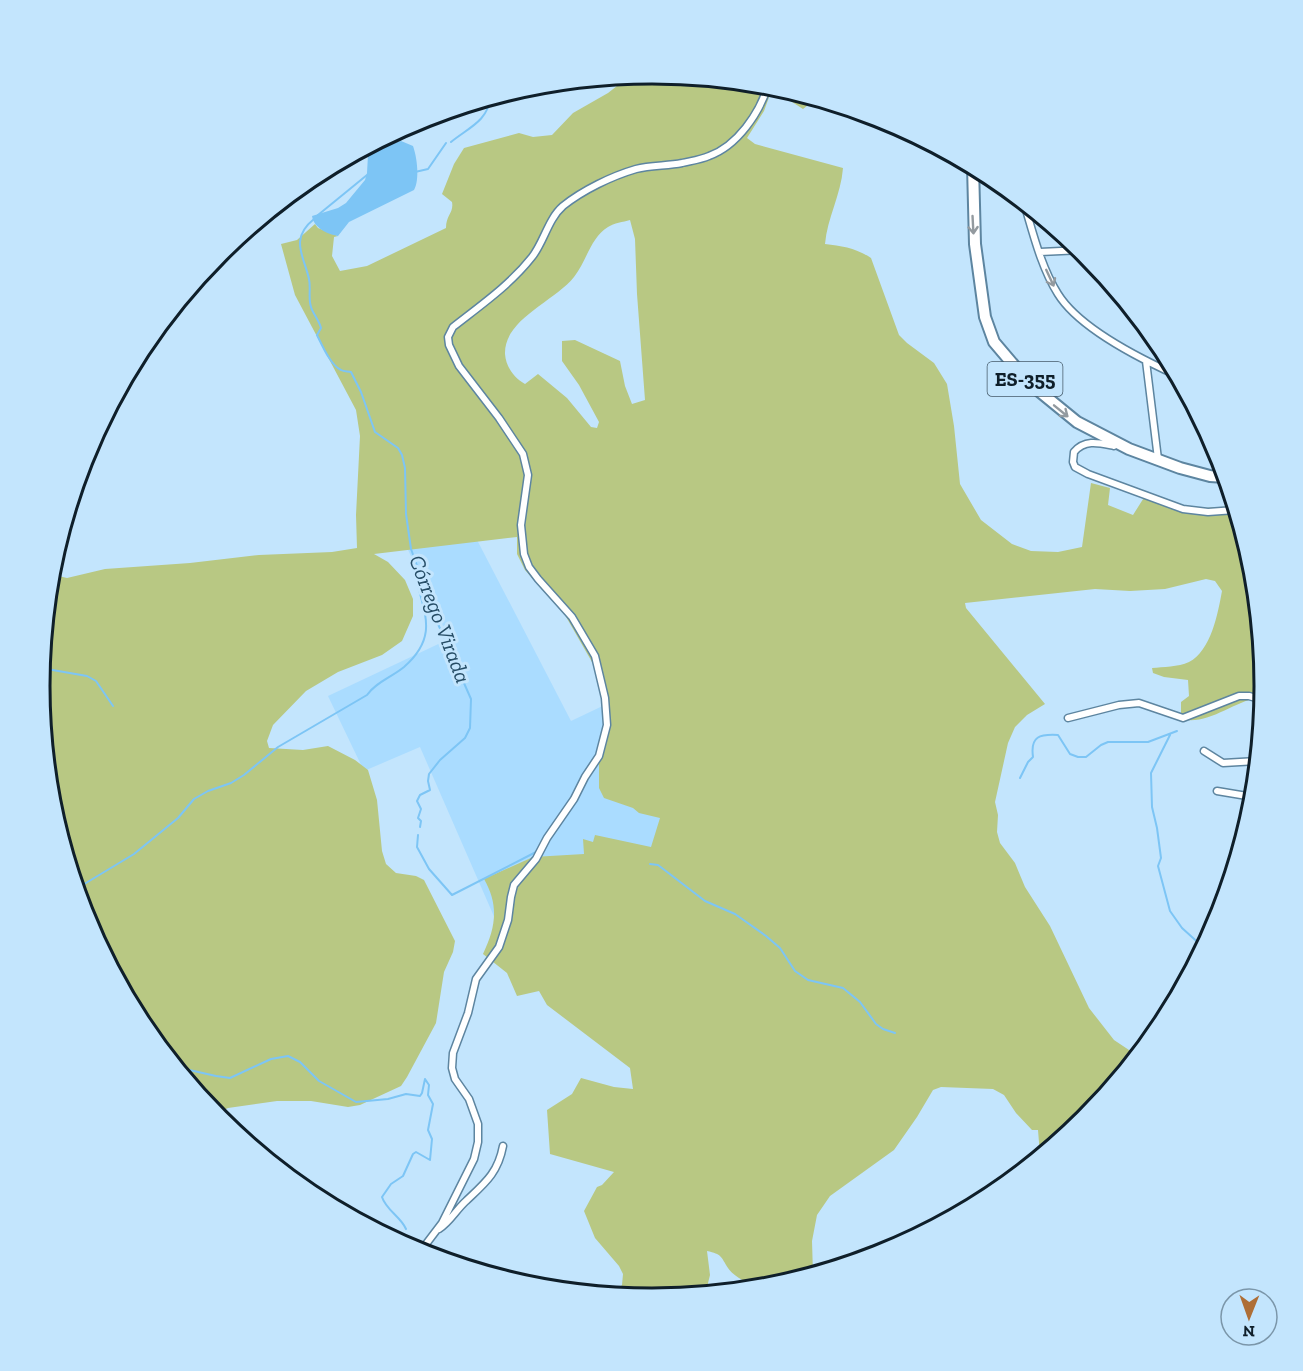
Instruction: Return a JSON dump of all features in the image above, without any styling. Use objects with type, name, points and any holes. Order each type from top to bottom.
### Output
[{"type":"main road","name":"ES-355","points":[[973,177],[975,244],[985,317],[994,342],[1028,382],[1077,422],[1130,449],[1216,476]]},
{"type":"street","points":[[426,1244],[436,1232],[474,1160],[478,1142],[478,1124],[470,1099],[455,1079],[452,1068],[453,1053],[468,1013],[476,979],[499,946],[508,920],[512,890],[536,859],[599,756],[607,725],[605,698],[595,656],[572,617],[533,573],[524,554],[521,525],[528,475],[523,454],[459,366],[449,345],[450,332],[453,327],[487,302],[519,272],[533,256],[555,214],[563,207],[597,186],[637,169],[682,163],[709,156],[722,149],[735,140],[751,120],[764,94]]},
{"type":"street","points":[[1028,217],[1057,293],[1074,314],[1146,361],[1164,369]]},
{"type":"street","points":[[1040,252],[1067,251]]},
{"type":"street","points":[[1146,361],[1158,459]]},
{"type":"street","points":[[1130,449],[1097,442],[1086,443],[1077,448],[1072,456],[1073,462],[1075,466],[1088,474],[1170,506],[1195,511],[1227,510]]},
{"type":"street","points":[[1068,718],[1119,705],[1139,703],[1183,718],[1244,695],[1253,697]]},
{"type":"street","points":[[1204,751],[1223,763],[1248,762]]},
{"type":"street","points":[[1217,791],[1243,795]]},
{"type":"street","points":[[436,1232],[446,1225],[495,1170],[503,1146]]},
{"type":"shaded area","points":[[401,141],[413,146],[417,162],[414,190],[349,222],[338,236],[318,227],[312,216],[338,208],[346,203],[365,180],[368,155],[389,144]]},
{"type":"shaded area","points":[[462,511],[571,721],[611,702],[679,849],[496,921],[420,747],[364,771],[328,696],[449,639],[404,541]]},
{"type":"green space","points":[[652,83],[730,89],[770,95],[764,111],[747,138],[755,144],[843,168],[825,244],[849,248],[871,258],[899,335],[934,363],[947,384],[960,484],[981,520],[1012,544],[1031,551],[1058,552],[1082,547],[1091,483],[1110,488],[1108,505],[1133,515],[1145,496],[1190,509],[1226,507],[1242,568],[1252,646],[1253,699],[1200,719],[1181,719],[1181,702],[1189,696],[1188,680],[1164,677],[1153,673],[1152,668],[1189,662],[1203,649],[1212,631],[1222,591],[1215,581],[1206,579],[1165,589],[1130,591],[1095,589],[965,603],[966,608],[1045,704],[1027,715],[1015,727],[1008,743],[995,802],[1000,843],[1015,863],[1025,887],[1050,926],[1089,1008],[1114,1040],[1130,1050],[1077,1111],[1039,1145],[1038,1130],[1032,1130],[1016,1113],[1004,1095],[993,1089],[941,1087],[933,1090],[894,1150],[830,1196],[817,1215],[812,1241],[813,1265],[743,1280],[733,1274],[716,1253],[707,1251],[710,1275],[708,1284],[691,1286],[621,1286],[623,1274],[595,1238],[584,1211],[597,1187],[602,1185],[614,1172],[550,1154],[547,1110],[572,1094],[581,1078],[614,1087],[633,1089],[630,1068],[547,1005],[539,991],[517,996],[507,973],[483,954],[491,935],[494,916],[492,898],[484,879],[533,857],[584,854],[583,839],[593,842],[595,835],[651,847],[660,818],[639,813],[633,808],[604,798],[599,788],[599,763],[605,728],[603,701],[596,669],[565,615],[525,570],[517,554],[517,537],[374,554],[388,562],[405,580],[413,599],[413,616],[402,641],[382,655],[338,672],[306,691],[273,725],[267,741],[269,748],[303,750],[328,746],[355,760],[368,770],[377,800],[382,851],[386,864],[396,873],[416,876],[424,880],[455,941],[444,972],[436,1023],[407,1077],[401,1086],[360,1105],[348,1107],[311,1101],[277,1101],[225,1110],[174,1052],[130,986],[95,916],[81,879],[61,803],[51,725],[51,646],[60,576],[67,578],[105,569],[259,555],[332,552],[357,548],[356,515],[360,436],[356,410],[295,295],[281,244],[297,240],[315,224],[318,228],[338,236],[334,237],[332,256],[340,271],[367,266],[446,228],[452,202],[442,194],[454,164],[464,148],[519,133],[533,137],[552,135],[573,113],[619,85]],"holes":[[[630,220],[635,239],[645,400],[632,404],[625,386],[620,361],[575,340],[562,341],[562,361],[579,385],[599,422],[597,428],[591,427],[567,398],[538,374],[525,384],[517,379],[509,368],[505,354],[507,342],[521,321],[574,277],[602,231],[613,224]]]},
{"type":"green space","points":[[788,100],[809,105],[803,109]]},
{"type":"waterway","points":[[451,142],[481,118],[488,106]]},
{"type":"waterway","points":[[415,172],[428,169],[446,143]]},
{"type":"waterway","name":"Córrego Virada","points":[[318,215],[367,175]]},
{"type":"waterway","name":"Córrego Virada","points":[[314,219],[306,226],[302,234],[300,248],[309,279],[311,307],[321,328],[317,335],[327,355],[337,368],[351,372],[361,392],[375,432],[398,448],[402,455],[411,549],[438,624],[471,699],[470,728],[465,738],[440,760],[429,774],[430,790],[420,795],[417,801],[421,809],[418,818],[421,821],[420,827]]},
{"type":"waterway","points":[[83,885],[134,854],[178,818],[194,799],[244,775],[278,747],[367,695],[404,667],[416,654],[426,629],[414,562]]},
{"type":"waterway","points":[[50,670],[87,676],[96,681],[113,706]]},
{"type":"waterway","points":[[1020,778],[1033,757],[1033,745],[1041,736],[1058,735],[1070,754],[1086,757],[1108,742],[1148,742],[1177,731]]},
{"type":"waterway","points":[[1170,735],[1151,773],[1152,807],[1161,858],[1158,866],[1170,911],[1182,928],[1196,941]]},
{"type":"waterway","points":[[418,835],[417,847],[429,869],[452,895],[536,852]]},
{"type":"waterway","points":[[650,864],[658,865],[705,901],[735,914],[766,936],[780,948],[795,971],[808,980],[843,988],[860,1002],[876,1024],[895,1033]]},
{"type":"waterway","points":[[189,1070],[230,1078],[271,1059],[288,1056],[300,1062],[319,1081],[356,1102],[388,1099],[406,1094],[420,1096],[425,1079]]},
{"type":"waterway","name":"Córrego Virada","points":[[406,1229],[382,1197],[391,1184],[403,1176],[413,1154],[416,1152],[430,1160],[432,1139],[428,1130],[433,1104],[428,1095],[429,1085],[425,1079]]}]
